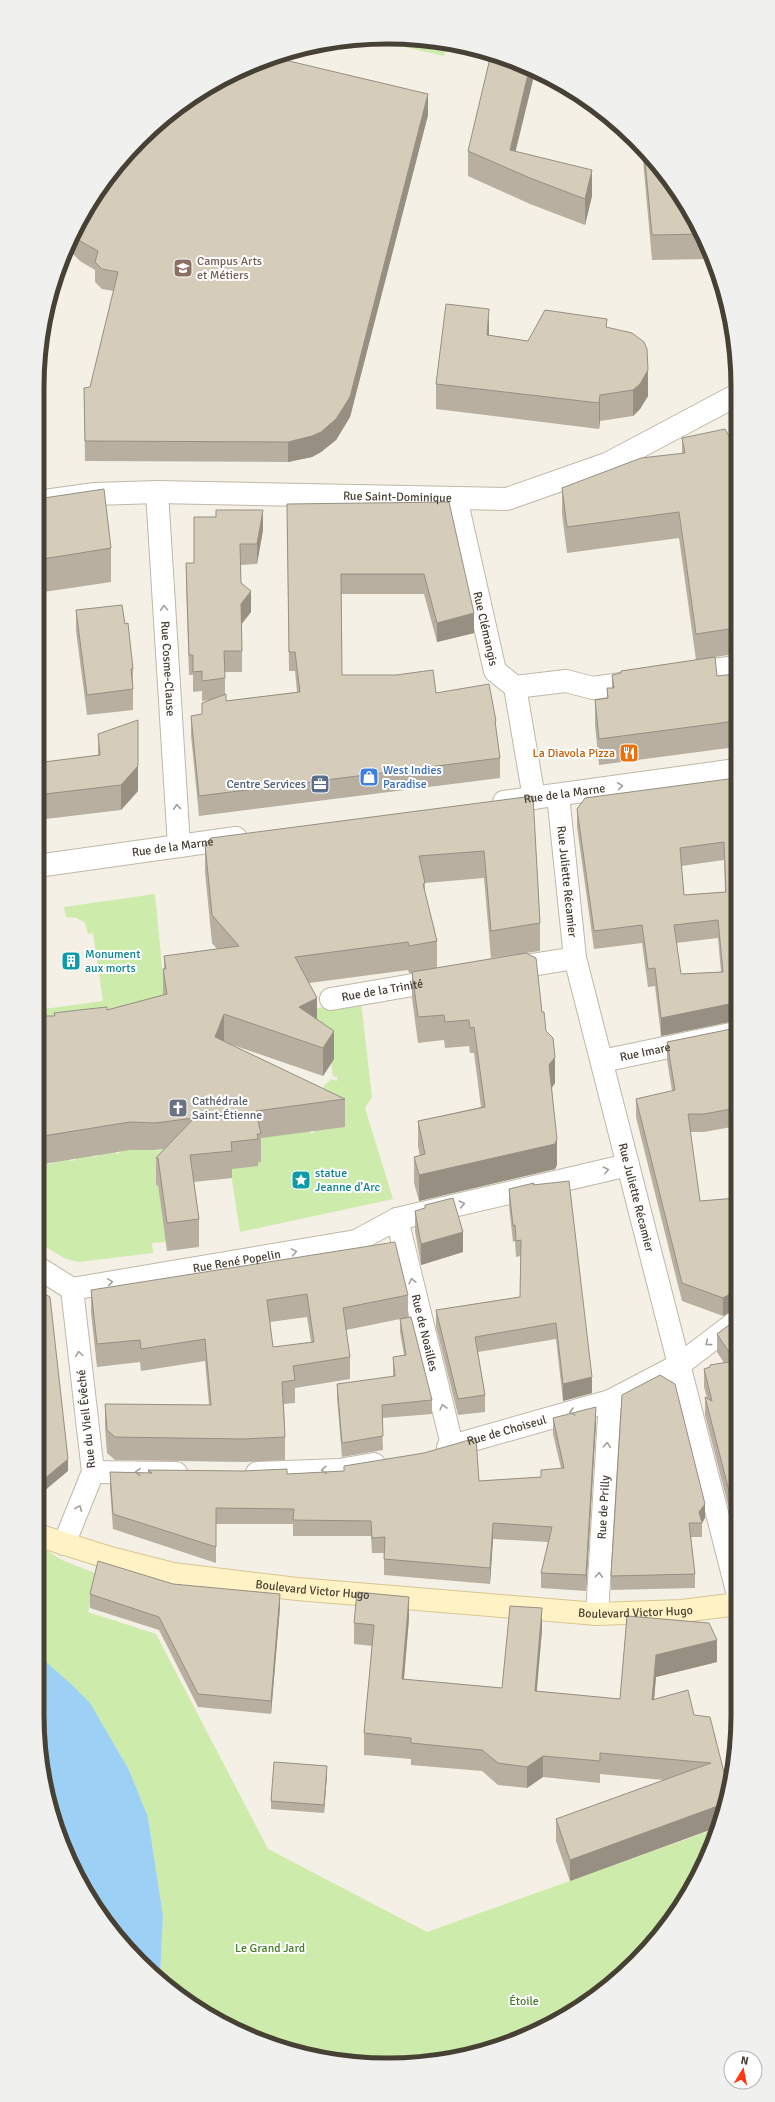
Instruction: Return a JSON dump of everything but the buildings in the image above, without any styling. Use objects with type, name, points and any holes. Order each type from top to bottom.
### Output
[{"type":"main road","name":"Boulevard Victor Hugo","points":[[44,1537],[173,1574],[304,1590],[597,1614],[682,1611],[731,1605]]},
{"type":"street","name":"Rue Saint-Dominique","points":[[44,501],[95,494],[157,492],[507,499],[609,463],[731,398]]},
{"type":"street","name":"Rue Cosme-Clause","points":[[157,492],[179,846]]},
{"type":"street","name":"Rue Clémangis","points":[[456,498],[495,671],[515,687]]},
{"type":"street","points":[[534,798],[515,687],[566,681],[593,688],[731,667]]},
{"type":"street","name":"Rue de la Marne","points":[[487,804],[731,771]]},
{"type":"street","name":"Rue Juliette Récamier","points":[[558,795],[575,958],[731,1568]]},
{"type":"street","name":"Rue de la Marne","points":[[44,865],[258,835]]},
{"type":"street","points":[[484,973],[575,958]]},
{"type":"street","name":"Rue de la Trinité","points":[[330,999],[461,977]]},
{"type":"street","name":"Rue Imare","points":[[602,1061],[731,1034]]},
{"type":"street","name":"Rue René Popelin","points":[[72,1289],[356,1241],[397,1219],[628,1165]]},
{"type":"street","name":"Rue de Noailles","points":[[397,1219],[452,1445]]},
{"type":"street","points":[[44,1271],[72,1289]]},
{"type":"street","name":"Rue du Vieil Évêché","points":[[64,1544],[93,1472],[72,1289]]},
{"type":"street","name":"Rue de Choiseul","points":[[428,1454],[452,1445],[610,1401],[679,1365],[731,1326]]},
{"type":"street","name":"Rue de Prilly","points":[[597,1614],[610,1401]]},
{"type":"street","points":[[235,1474],[339,1470],[392,1461]]},
{"type":"street","points":[[93,1472],[196,1473]]},
{"type":"green space","points":[[393,44],[446,49],[444,56]]},
{"type":"green space","points":[[155,894],[165,996],[44,1042],[44,1009],[103,1001],[93,933],[88,934],[85,923],[77,918],[66,917],[64,907]]},
{"type":"green space","points":[[361,1002],[372,1097],[365,1108],[393,1199],[240,1232],[230,1167],[253,1139],[309,1130],[311,1134],[315,1132],[313,1128],[325,1090],[323,1087],[331,1079],[337,1081],[337,1077],[333,1076],[331,1063],[334,1059],[301,1011]]},
{"type":"green space","points":[[114,1143],[116,1154],[121,1152],[120,1143],[154,1146],[155,1151],[164,1149],[167,1179],[158,1184],[166,1242],[152,1243],[153,1253],[79,1262],[66,1259],[44,1246],[44,1152],[46,1152],[48,1164],[54,1163],[52,1151],[68,1149],[70,1161],[76,1160],[75,1148],[91,1146],[93,1157],[98,1156],[97,1146]]},
{"type":"green space","name":"Le Grand Jard","points":[[44,1549],[64,1561],[98,1574],[88,1612],[156,1634],[268,1849],[427,1932],[711,1830],[696,1866],[685,1886],[660,1924],[646,1941],[614,1973],[597,1987],[559,2012],[539,2023],[498,2040],[455,2051],[432,2055],[388,2058],[343,2055],[277,2040],[236,2023],[197,2000],[160,1972],[163,1916],[148,1817],[129,1770],[109,1736],[44,1663]]},
{"type":"water","points":[[44,1660],[90,1703],[129,1770],[148,1817],[163,1916],[160,1972],[129,1941],[102,1905],[79,1866],[62,1825],[47,1759],[44,1714]]},
{"type":"place","name":"Campus Arts et Métiers","points":[[183,268]]},
{"type":"place","name":"La Diavola Pizza","points":[[629,753]]},
{"type":"place","name":"West Indies Paradise","points":[[369,777]]},
{"type":"place","name":"Centre Services","points":[[320,784]]},
{"type":"place","name":"Monument aux morts","points":[[71,961]]},
{"type":"place","name":"Cathédrale Saint-Étienne","points":[[178,1108]]},
{"type":"place","name":"statue Jeanne d'Arc","points":[[301,1180]]},
{"type":"park label","name":"Étoile","points":[[524,2001]]}]
